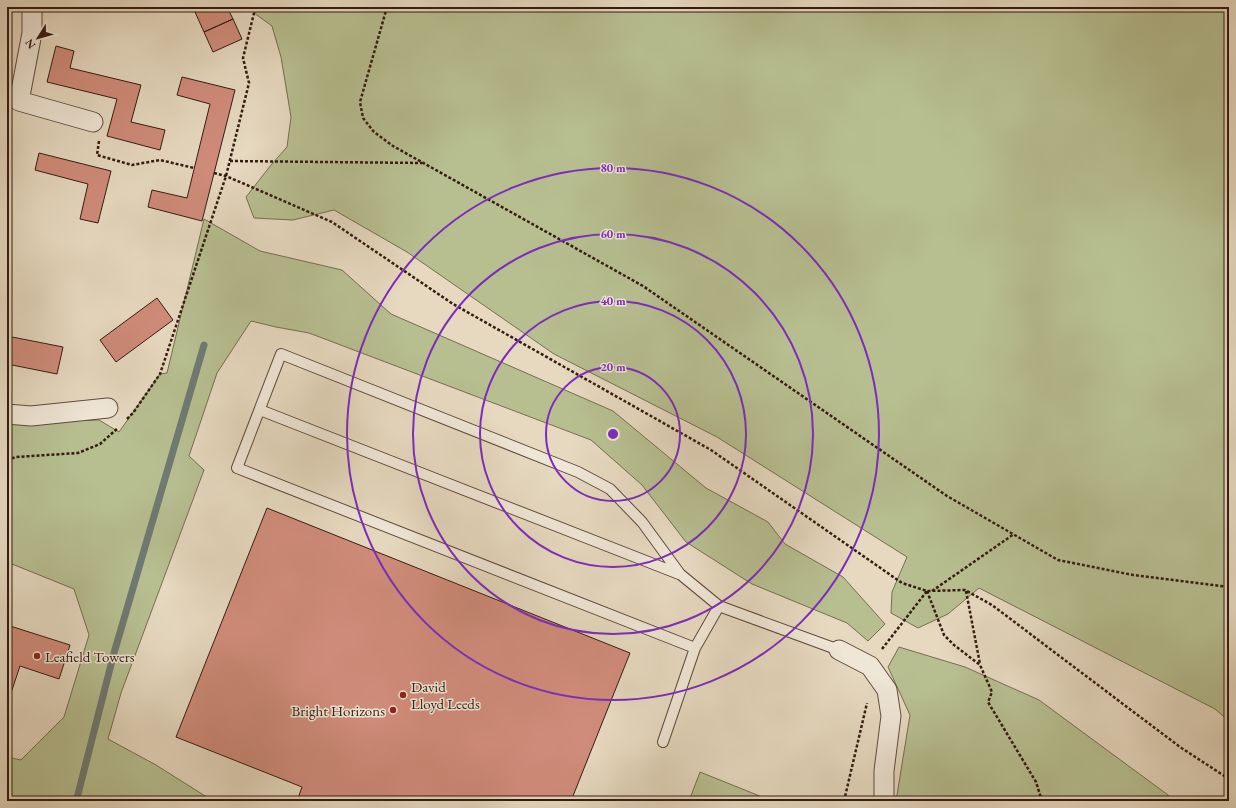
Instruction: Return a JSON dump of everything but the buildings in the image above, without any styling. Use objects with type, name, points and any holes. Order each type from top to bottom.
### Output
[{"type":"street","points":[[32,7],[32,33],[19,101],[93,122]]},
{"type":"street","points":[[7,414],[32,416],[108,408]]},
{"type":"street","points":[[839,650],[870,666],[887,690],[891,716],[884,771],[884,801]]},
{"type":"lane","points":[[696,648],[237,468],[281,354],[578,472],[610,489],[642,522],[680,574],[719,606],[839,650]]},
{"type":"lane","points":[[260,410],[680,574]]},
{"type":"lane","points":[[663,742],[696,648],[719,606]]},
{"type":"path","points":[[7,460],[16,456],[78,453],[100,444],[133,413],[160,374],[230,161],[249,83],[243,58],[254,13],[254,7]]},
{"type":"path","points":[[387,7],[360,102],[363,118],[374,132],[393,146],[643,286],[947,496],[1058,560],[1133,575],[1229,587]]},
{"type":"path","points":[[93,122],[102,125],[97,155],[132,166],[160,160],[194,168]]},
{"type":"path","points":[[230,161],[423,163]]},
{"type":"path","points":[[214,173],[226,176],[332,222],[453,304],[711,450],[902,583],[927,591],[965,590],[992,605],[1180,747],[1229,778]]},
{"type":"path","points":[[932,591],[1014,534]]},
{"type":"path","points":[[965,590],[980,665],[992,692],[988,702],[1036,782],[1042,801]]},
{"type":"path","points":[[927,591],[944,635],[954,645],[980,665]]},
{"type":"path","points":[[870,666],[927,591]]},
{"type":"path","points":[[844,801],[867,702]]},
{"type":"green space","points":[[253,7],[1229,7],[1229,721],[1215,709],[979,588],[948,614],[918,628],[891,613],[892,592],[907,557],[717,437],[554,354],[407,252],[334,210],[293,220],[254,218],[246,197],[287,147],[291,117],[281,57],[272,26],[254,13]]},
{"type":"green space","points":[[204,219],[260,251],[342,270],[391,314],[613,411],[706,488],[768,522],[785,544],[843,577],[885,624],[868,641],[847,623],[752,584],[686,542],[642,485],[591,440],[309,333],[251,321],[217,373],[189,456],[204,470],[121,693],[108,739],[156,765],[213,801],[7,801],[7,757],[21,760],[64,717],[89,635],[74,589],[7,562],[7,421],[99,420],[119,432],[160,374],[167,373]]},
{"type":"green space","points":[[899,647],[965,667],[1039,700],[1168,795],[1172,801],[896,801],[910,715],[888,667]]},
{"type":"green space","points":[[700,772],[772,801],[689,801]]},
{"type":"waterway","points":[[74,801],[77,798],[114,653],[204,345]]},
{"type":"place","name":"Leafield Towers","points":[[37,656]]},
{"type":"place","name":"David Lloyd Leeds","points":[[403,695]]},
{"type":"place","name":"Bright Horizons","points":[[393,710]]}]
